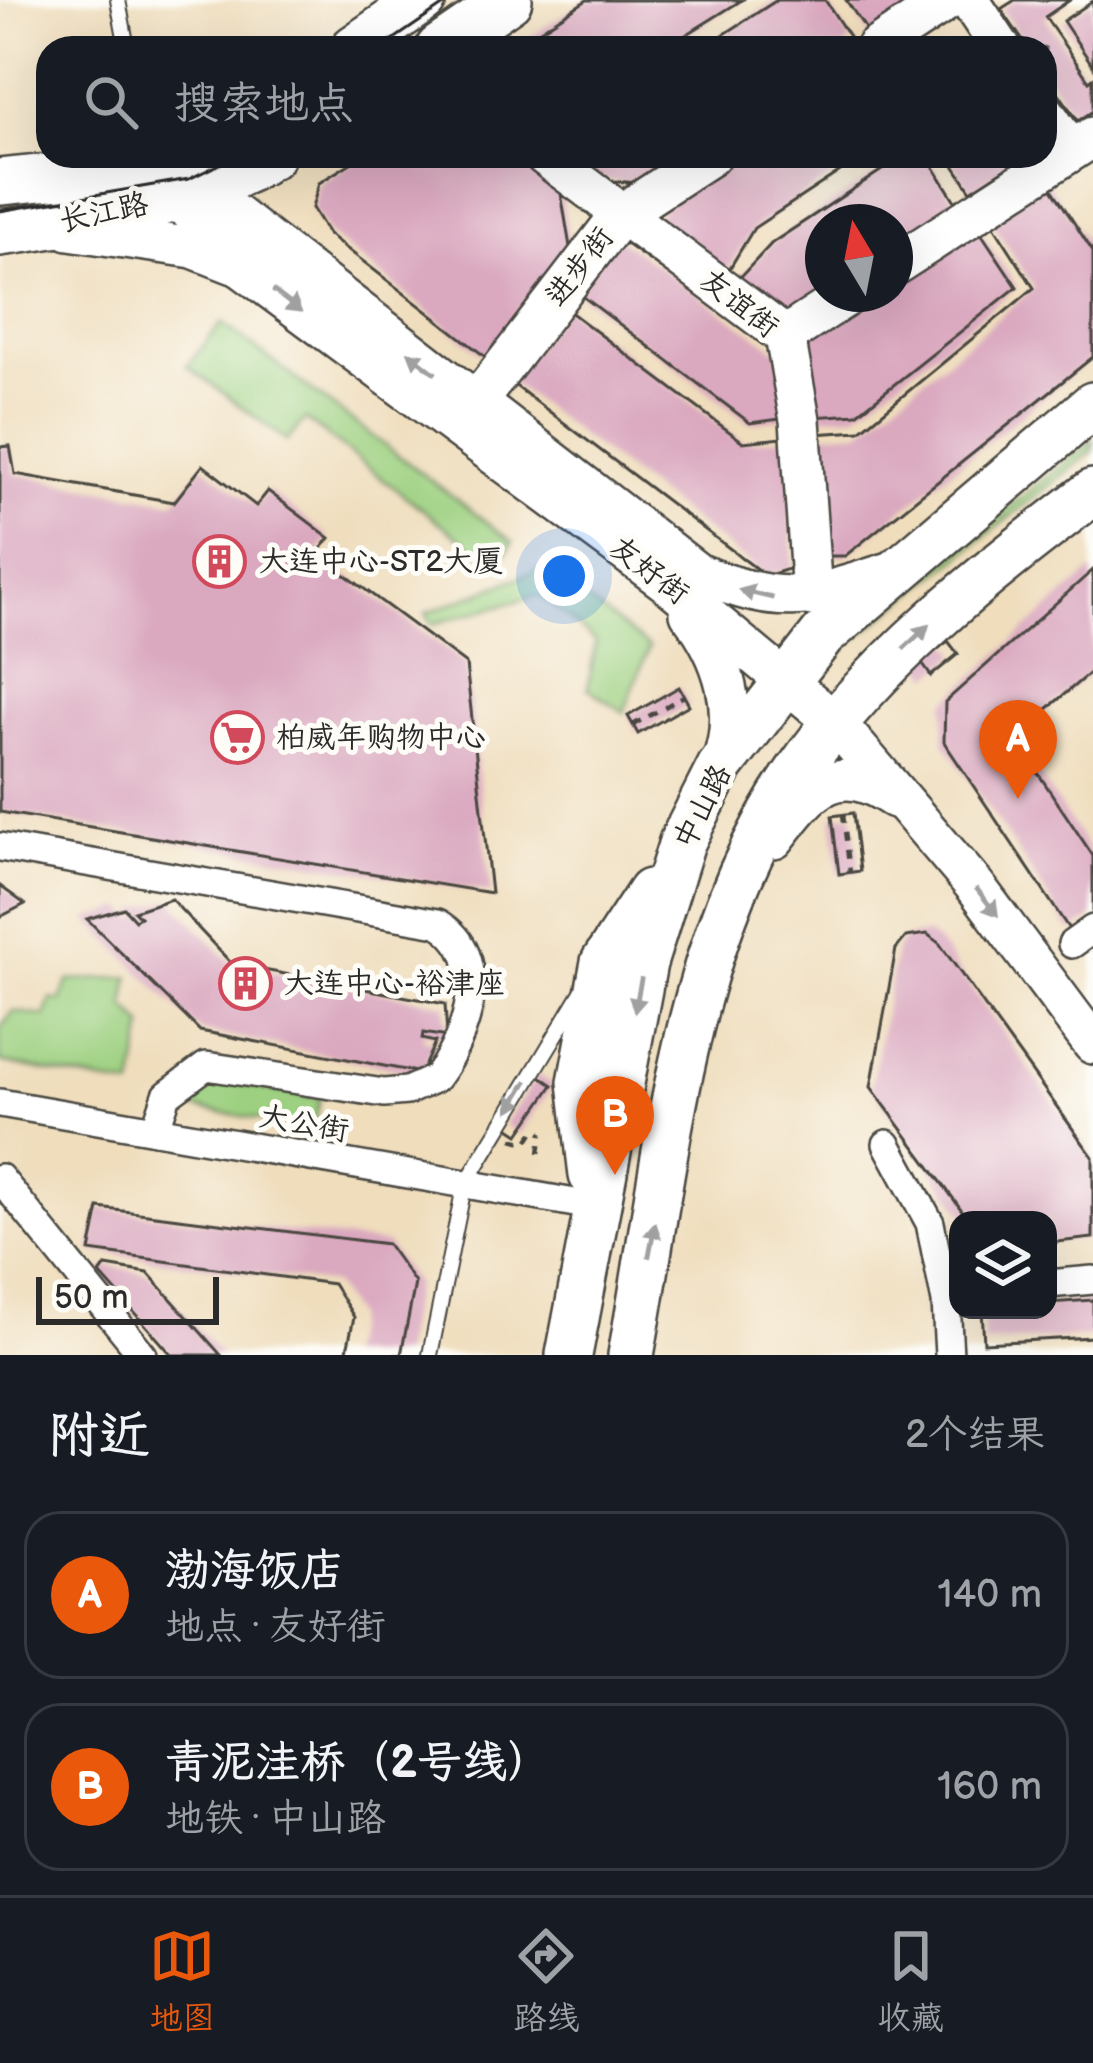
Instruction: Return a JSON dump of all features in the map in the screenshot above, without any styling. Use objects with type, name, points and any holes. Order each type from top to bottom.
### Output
[{"type":"main road","points":[[371,36],[423,0]]},
{"type":"main road","points":[[456,36],[509,0]]},
{"type":"main road","name":"长江路","points":[[0,182],[168,169],[240,176],[253,168]]},
{"type":"main road","name":"长江路","points":[[17,230],[168,169]]},
{"type":"main road","name":"中山路","points":[[569,1355],[644,963],[682,842],[720,767],[824,635],[1093,405]]},
{"type":"main road","name":"中山路","points":[[631,1355],[695,1014],[737,886],[784,793],[881,670],[949,606],[1093,492]]},
{"type":"main road","points":[[598,1208],[580,1082],[604,962],[682,842]]},
{"type":"street","points":[[893,36],[948,0]]},
{"type":"street","points":[[969,0],[993,36]]},
{"type":"street","points":[[1057,123],[1082,144]]},
{"type":"street","name":"友谊街","points":[[561,168],[785,336],[800,420],[812,596]]},
{"type":"street","name":"进步街","points":[[475,404],[621,214],[692,168]]},
{"type":"street","points":[[913,253],[1045,168]]},
{"type":"street","name":"友好街","points":[[168,169],[241,267],[669,584],[836,723],[914,811],[1093,1044]]},
{"type":"street","name":"友好街","points":[[168,169],[697,573],[751,595],[812,596],[910,566]]},
{"type":"street","points":[[17,230],[184,246],[241,267]]},
{"type":"street","points":[[785,336],[822,312]]},
{"type":"street","points":[[669,584],[709,637],[724,680],[732,721],[720,767]]},
{"type":"street","points":[[737,886],[801,804],[823,785],[847,776],[872,783],[914,811]]},
{"type":"street","points":[[0,847],[438,923],[462,942],[470,969],[465,1019],[436,1078],[384,1093],[206,1066],[167,1095],[155,1130]]},
{"type":"street","name":"大公街","points":[[0,1102],[598,1208]]},
{"type":"street","points":[[887,1144],[931,1223],[949,1289]]},
{"type":"street","points":[[0,1178],[143,1355]]},
{"type":"street","points":[[1057,1283],[1093,1280]]},
{"type":"street","points":[[949,1355],[951,1319]]},
{"type":"lane","points":[[118,0],[125,36]]},
{"type":"lane","points":[[430,1355],[464,1187],[604,962]]},
{"type":"path","points":[[633,725],[684,696]]},
{"type":"path","points":[[843,814],[850,873]]},
{"type":"path","points":[[512,1129],[505,1137],[526,1143],[534,1131],[542,1132],[538,1153]]},
{"type":"green space","points":[[222,323],[513,542],[505,555],[478,552],[305,419],[287,441],[187,366]]},
{"type":"green space","points":[[1093,440],[1093,451],[840,651],[835,646]]},
{"type":"green space","points":[[544,568],[649,647],[624,712],[588,688],[596,641],[539,595],[432,624],[426,613]]},
{"type":"green space","points":[[130,977],[125,1006],[144,1026],[133,1088],[0,1062],[0,1029],[13,1011],[45,1016],[51,999],[61,1001],[68,981]]},
{"type":"green space","points":[[216,1080],[320,1098],[314,1129],[182,1106],[183,1097],[202,1082]]},
{"type":"building","points":[[587,0],[742,0],[684,36],[531,36]]},
{"type":"building","points":[[777,0],[825,0],[849,36],[722,36]]},
{"type":"building","points":[[846,0],[937,0],[882,36],[871,36]]},
{"type":"building","points":[[1015,0],[1070,0],[1045,17],[1089,81],[1093,78],[1093,111],[1078,121],[1057,90],[1057,36],[1020,36],[1001,9]]},
{"type":"building","points":[[1093,1],[1093,66],[1063,21]]},
{"type":"building","points":[[343,168],[534,168],[560,187],[572,259],[492,362],[328,234],[312,208],[319,183]]},
{"type":"building","points":[[589,168],[661,168],[639,183],[601,180]]},
{"type":"building","points":[[716,168],[845,168],[754,228],[725,276],[654,222],[666,202]]},
{"type":"building","points":[[885,168],[934,168],[958,206],[913,236],[913,204],[831,204]]},
{"type":"building","points":[[956,168],[1006,168],[971,191]]},
{"type":"building","points":[[1047,181],[1093,252],[1093,357],[845,556],[829,556],[822,546],[814,434],[860,431],[1034,288],[989,218]]},
{"type":"building","points":[[805,221],[805,308],[791,317],[733,285],[772,243]]},
{"type":"building","points":[[975,224],[1017,287],[857,414],[813,417],[797,342],[842,312],[913,312],[913,265]]},
{"type":"building","points":[[616,237],[777,350],[788,418],[750,423],[577,292]]},
{"type":"building","points":[[565,308],[743,442],[792,437],[792,568],[766,576],[509,381]]},
{"type":"building","name":"柏威年购物中心","points":[[10,446],[15,474],[174,502],[203,465],[256,506],[268,491],[330,538],[317,554],[466,664],[491,893],[0,812],[0,447]]},
{"type":"building","points":[[1093,570],[1093,670],[1014,737],[1093,856],[1093,918],[1071,932],[944,742],[945,702]]},
{"type":"building","points":[[948,641],[958,654],[931,676],[921,662]]},
{"type":"building","points":[[679,687],[689,705],[638,734],[628,716]]},
{"type":"building","points":[[853,813],[860,871],[839,874],[832,816]]},
{"type":"building","points":[[0,886],[25,904],[0,917]]},
{"type":"building","name":"大连中心-裕津座","points":[[171,899],[232,964],[445,1004],[447,1037],[423,1033],[422,1039],[435,1042],[421,1073],[200,1031],[87,919],[124,908],[135,920],[140,917],[134,911]]},
{"type":"building","points":[[927,934],[939,943],[1093,1157],[1093,1238],[1057,1242],[1057,1211],[962,1211],[871,1087],[896,949],[906,937]]},
{"type":"building","points":[[538,1075],[553,1085],[519,1134],[504,1124]]},
{"type":"building","points":[[99,1208],[387,1244],[415,1283],[401,1355],[346,1355],[354,1317],[333,1284],[90,1251]]},
{"type":"building","points":[[106,1266],[148,1273],[221,1355],[172,1355],[100,1274]]},
{"type":"building","points":[[1093,1300],[1093,1337],[984,1343],[983,1319],[1057,1319],[1057,1302]]},
{"type":"tram line","points":[[398,36],[451,0]]},
{"type":"tram line","points":[[0,211],[189,179],[211,168]]},
{"type":"place","name":"大连中心-ST2大厦","points":[[220,562]]},
{"type":"place","name":"柏威年购物中心","points":[[237,738]]},
{"type":"place","name":"渤海饭店","points":[[1018,799]]},
{"type":"place","name":"大连中心-裕津座","points":[[245,984]]},
{"type":"place","name":"青泥洼桥（2号线）","points":[[615,1175]]}]
